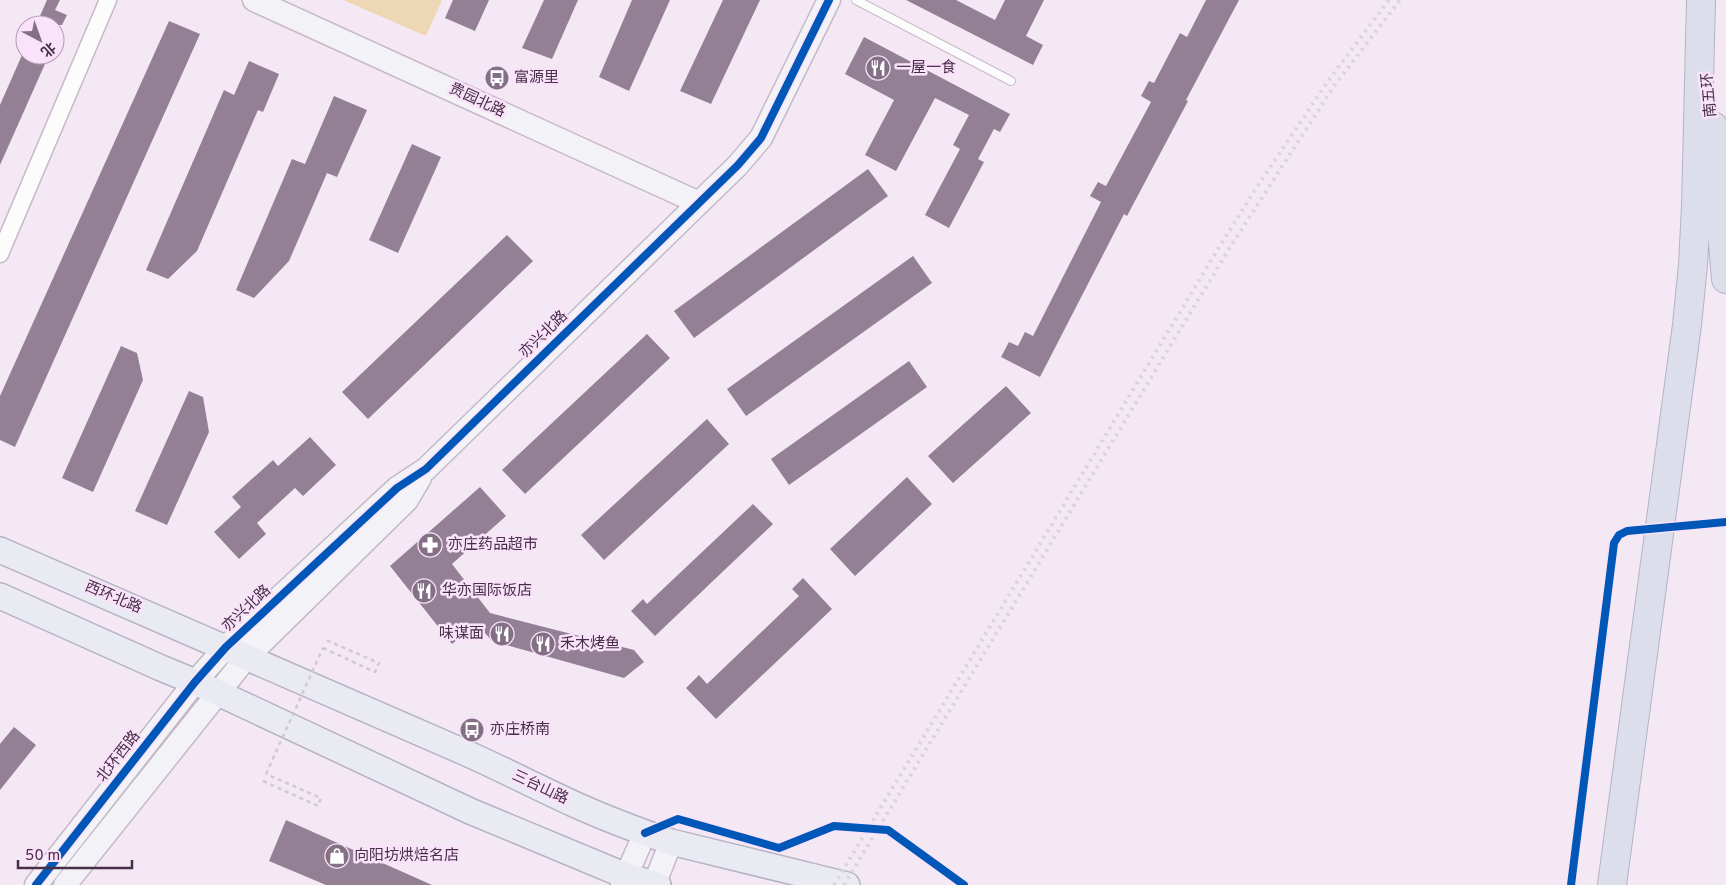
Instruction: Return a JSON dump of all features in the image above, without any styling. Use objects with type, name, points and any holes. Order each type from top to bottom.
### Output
[{"type":"highway","name":"南五环","points":[[1701,0],[1726,279]]},
{"type":"highway","points":[[1612,885],[1687,325],[1693,265],[1701,0]]},
{"type":"main road","name":"西环北路","points":[[0,550],[236,653]]},
{"type":"main road","points":[[0,596],[195,682],[624,881],[655,885]]},
{"type":"main road","name":"三台山路","points":[[236,653],[466,754],[578,806],[645,833],[671,842],[846,885]]},
{"type":"street","points":[[1,248],[108,0]]},
{"type":"street","name":"贵园北路","points":[[254,0],[699,203]]},
{"type":"street","name":"亦兴北路","points":[[236,653],[407,500],[426,469],[738,165],[760,138],[829,0]]},
{"type":"street","points":[[65,885],[218,693],[236,653]]},
{"type":"street","name":"北环西路","points":[[36,885],[195,682],[236,653]]},
{"type":"street","points":[[624,881],[645,833]]},
{"type":"street","points":[[655,885],[671,842]]},
{"type":"lane","points":[[856,0],[1011,80]]},
{"type":"path","points":[[263,781],[318,806],[321,798],[266,774],[323,648],[375,672],[379,663],[326,640]]},
{"type":"shaded area","points":[[343,0],[442,0],[426,36]]},
{"type":"building","points":[[47,0],[60,0],[55,10],[67,15],[65,19],[65,15],[40,15]]},
{"type":"building","points":[[453,0],[489,0],[475,31],[445,18]]},
{"type":"building","points":[[544,0],[578,0],[552,59],[522,48]]},
{"type":"building","points":[[632,0],[670,0],[629,91],[599,77]]},
{"type":"building","points":[[723,0],[760,0],[711,104],[680,91]]},
{"type":"building","points":[[906,0],[956,0],[995,20],[1005,0],[1044,0],[1026,36],[1043,45],[1033,65]]},
{"type":"building","points":[[1206,0],[1239,0],[1186,100],[1188,101],[1127,216],[1124,214],[1040,377],[1001,357],[1009,342],[1018,346],[1025,332],[1033,336],[1101,202],[1090,196],[1098,182],[1106,186],[1151,102],[1141,96],[1149,81],[1154,83],[1180,33],[1187,37]]},
{"type":"building","points":[[169,21],[200,34],[15,447],[0,440],[0,396]]},
{"type":"building","points":[[864,37],[1010,114],[1000,132],[994,129],[978,159],[984,162],[949,228],[925,215],[960,149],[953,145],[969,115],[935,98],[896,171],[865,155],[894,100],[845,74]]},
{"type":"building","points":[[249,61],[279,74],[263,112],[258,110],[197,251],[168,279],[146,270],[224,90],[234,95]]},
{"type":"building","points":[[18,65],[45,65],[0,165],[0,105]]},
{"type":"building","points":[[334,96],[367,110],[337,177],[327,173],[289,261],[254,298],[236,290],[292,159],[305,164]]},
{"type":"building","points":[[412,144],[441,157],[398,253],[369,240]]},
{"type":"building","points":[[868,169],[888,196],[694,338],[674,311]]},
{"type":"building","points":[[507,235],[533,261],[368,419],[342,392]]},
{"type":"building","points":[[913,256],[932,283],[746,416],[727,389]]},
{"type":"building","points":[[647,334],[670,358],[525,494],[502,470]]},
{"type":"building","points":[[121,346],[137,353],[143,380],[93,492],[62,478]]},
{"type":"building","points":[[909,361],[927,387],[789,485],[771,459]]},
{"type":"building","points":[[1006,386],[1031,413],[953,483],[928,456]]},
{"type":"building","points":[[189,391],[203,397],[209,432],[167,525],[135,511]]},
{"type":"building","points":[[707,419],[729,444],[604,560],[581,535]]},
{"type":"building","points":[[310,437],[336,465],[303,496],[295,488],[257,523],[266,534],[239,559],[214,532],[241,507],[232,497],[273,460],[278,466]]},
{"type":"building","points":[[907,477],[932,504],[855,576],[830,549]]},
{"type":"building","points":[[480,487],[506,516],[452,564],[490,613],[634,650],[644,662],[624,678],[492,641],[477,624],[452,644],[390,566]]},
{"type":"building","points":[[753,504],[773,524],[655,636],[631,611],[643,599],[647,604]]},
{"type":"building","points":[[803,578],[832,609],[716,719],[686,688],[699,675],[707,684],[799,596],[792,589]]},
{"type":"building","points":[[14,727],[36,745],[0,790],[0,744]]},
{"type":"building","points":[[286,820],[432,885],[326,885],[269,861]]},
{"type":"railway","points":[[834,885],[1221,244],[1328,81],[1389,0]]},
{"type":"railway","points":[[844,885],[1229,249],[1334,86],[1400,0]]},
{"type":"cycle path","points":[[36,885],[195,682],[226,647],[397,488],[426,469],[738,165],[761,138],[829,0]]},
{"type":"cycle path","points":[[1571,885],[1614,543],[1619,535],[1627,531],[1726,522]]},
{"type":"cycle path","points":[[645,833],[678,819],[779,848],[834,826],[888,830],[964,885]]},
{"type":"place","name":"一屋一食","points":[[878,68]]},
{"type":"place","name":"富源里","points":[[497,78]]},
{"type":"place","name":"亦庄药品超市","points":[[430,545]]},
{"type":"place","name":"华亦国际饭店","points":[[424,591]]},
{"type":"place","name":"味谋面","points":[[502,634]]},
{"type":"place","name":"禾木烤鱼","points":[[543,644]]},
{"type":"place","name":"亦庄桥南","points":[[472,730]]},
{"type":"place","name":"向阳坊烘焙名店","points":[[337,856]]}]
